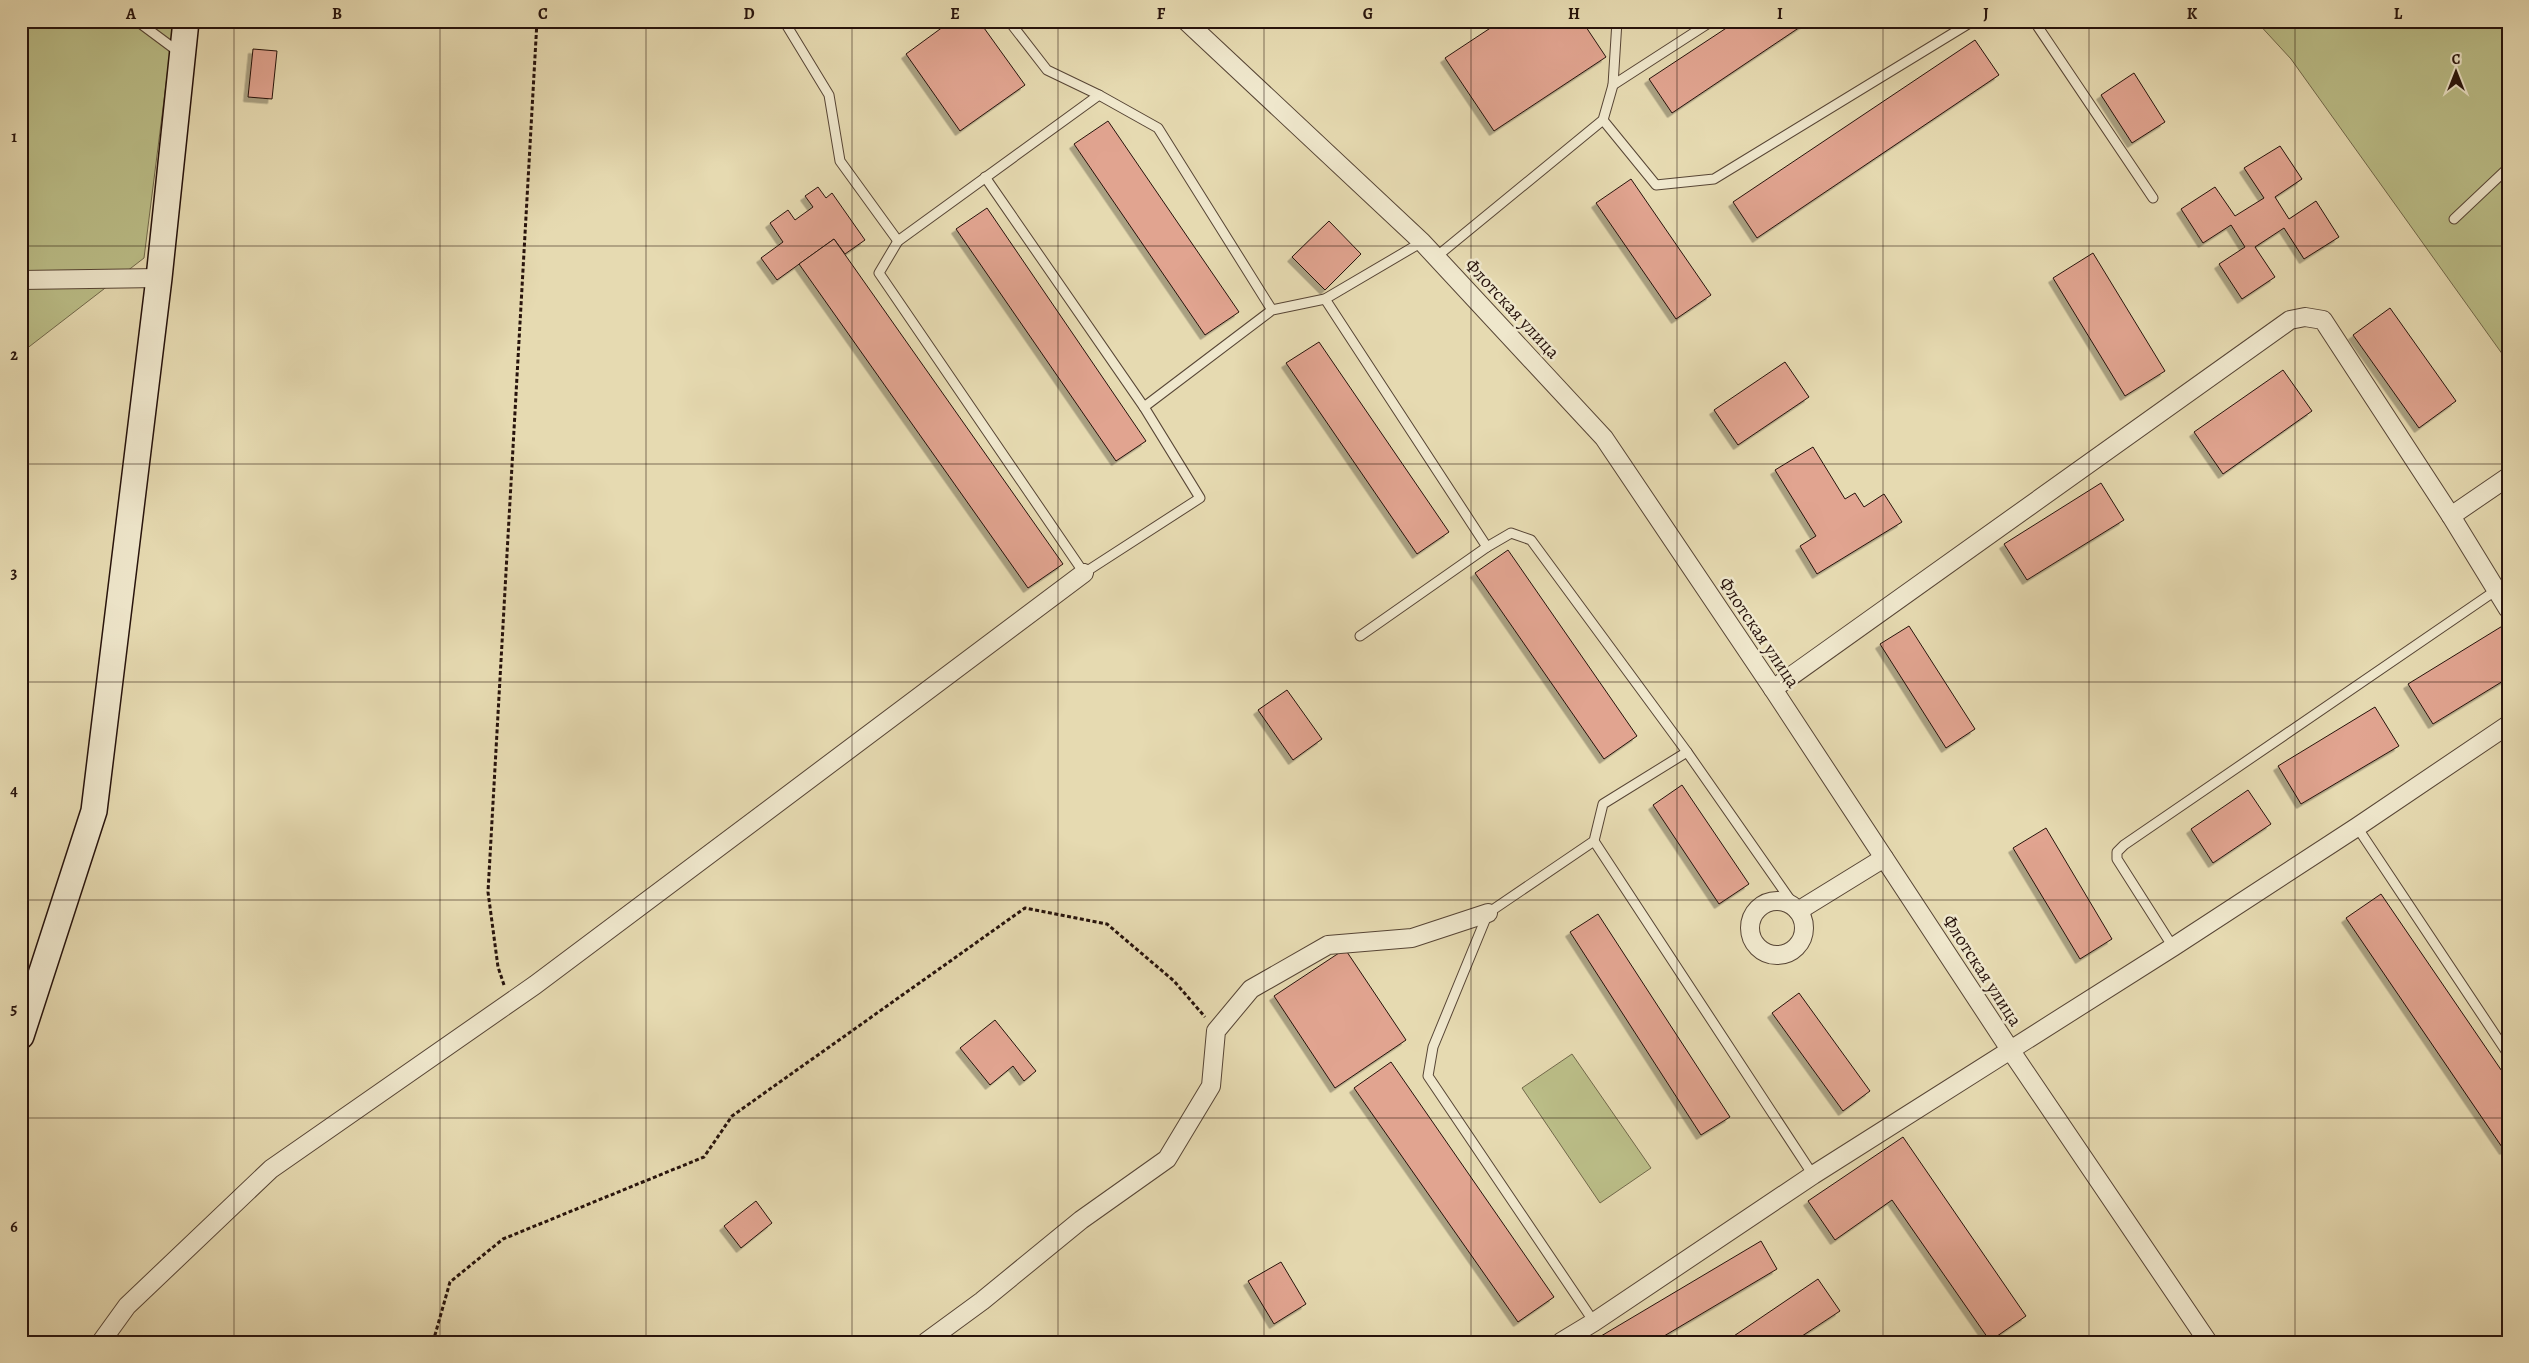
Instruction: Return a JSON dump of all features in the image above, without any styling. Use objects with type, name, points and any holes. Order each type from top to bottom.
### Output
[{"type":"street","points":[[21,1036],[94,811],[159,278],[186,21]]},
{"type":"street","name":"Флотская улица","points":[[1186,21],[1422,242],[1604,438],[1773,689],[2011,1052],[2208,1342]]},
{"type":"street","points":[[21,280],[159,278]]},
{"type":"street","points":[[1773,689],[2290,320],[2305,317],[2323,320],[2451,516],[2495,591],[2508,609]]},
{"type":"street","points":[[2451,516],[2508,477]]},
{"type":"street","points":[[101,1342],[127,1306],[271,1169],[511,1002],[1084,573]]},
{"type":"street","points":[[1561,1342],[1814,1175],[2011,1052],[2173,947],[2357,827],[2508,725]]},
{"type":"street","points":[[1798,911],[1884,858]]},
{"type":"street","points":[[926,1342],[982,1301],[1080,1220],[1167,1159],[1211,1086],[1216,1031],[1251,989],[1328,945],[1412,938],[1488,914]]},
{"type":"lane","points":[[137,21],[183,54]]},
{"type":"lane","points":[[784,21],[829,95],[840,161],[898,241]]},
{"type":"lane","points":[[1009,21],[1047,70],[1100,95],[1158,128],[1272,310]]},
{"type":"lane","points":[[1436,256],[1603,120],[1613,85],[1617,21]]},
{"type":"lane","points":[[1613,85],[1712,21]]},
{"type":"lane","points":[[1603,120],[1656,184],[1714,179],[1973,21]]},
{"type":"lane","points":[[2034,21],[2153,198]]},
{"type":"lane","points":[[985,177],[1144,406],[1200,498],[1084,573],[879,273],[898,241],[985,177],[1100,95]]},
{"type":"lane","points":[[2454,219],[2508,168]]},
{"type":"lane","points":[[1144,406],[1272,310],[1325,299],[1422,242]]},
{"type":"lane","points":[[1325,299],[1487,547]]},
{"type":"lane","points":[[1360,636],[1487,547],[1511,533],[1531,540],[1687,752],[1798,911]]},
{"type":"lane","points":[[2173,947],[2117,859],[2117,852],[2124,845],[2495,591]]},
{"type":"lane","points":[[1594,1322],[1428,1076],[1433,1047],[1488,914],[1594,841],[1603,804],[1687,752]]},
{"type":"lane","points":[[2357,827],[2508,1054]]},
{"type":"lane","points":[[1594,841],[1814,1175]]},
{"type":"path","points":[[511,1002],[498,967],[488,892],[537,21]]},
{"type":"path","points":[[433,1342],[450,1282],[503,1239],[704,1157],[732,1116],[1026,908],[1108,924],[1174,981],[1216,1031]]},
{"type":"green space","points":[[21,21],[174,21],[144,258],[21,353]]},
{"type":"green space","points":[[2256,21],[2508,21],[2508,362],[2291,59]]},
{"type":"green space","points":[[1572,1054],[1651,1168],[1600,1203],[1522,1088]]},
{"type":"building","points":[[951,21],[979,21],[1025,85],[960,131],[906,54]]},
{"type":"building","points":[[1501,21],[1582,21],[1606,57],[1494,131],[1445,58]]},
{"type":"building","points":[[1737,21],[1809,21],[1672,113],[1649,79]]},
{"type":"building","points":[[1975,40],[1999,75],[1757,238],[1733,202]]},
{"type":"building","points":[[253,49],[277,51],[272,99],[248,97]]},
{"type":"building","points":[[2134,73],[2165,122],[2132,143],[2101,95]]},
{"type":"building","points":[[1108,121],[1239,312],[1205,335],[1074,144]]},
{"type":"building","points":[[2280,146],[2302,179],[2275,197],[2289,219],[2316,201],[2339,237],[2304,259],[2284,228],[2255,247],[2275,277],[2242,299],[2219,264],[2245,247],[2231,225],[2203,243],[2181,209],[2215,187],[2235,216],[2264,198],[2244,168]]},
{"type":"building","points":[[1631,179],[1711,295],[1676,319],[1596,203]]},
{"type":"building","points":[[818,187],[826,198],[832,193],[865,240],[845,254],[834,239],[777,280],[761,258],[783,242],[770,223],[788,210],[795,220],[813,207],[805,196]]},
{"type":"building","points":[[987,208],[1146,441],[1116,461],[956,229]]},
{"type":"building","points":[[1329,221],[1361,254],[1325,290],[1292,257]]},
{"type":"building","points":[[834,239],[1063,564],[1028,588],[799,264]]},
{"type":"building","points":[[2093,253],[2165,371],[2125,396],[2053,278]]},
{"type":"building","points":[[2390,308],[2456,401],[2419,428],[2353,335]]},
{"type":"building","points":[[1319,342],[1449,532],[1417,554],[1286,363]]},
{"type":"building","points":[[1785,362],[1809,397],[1738,445],[1714,410]]},
{"type":"building","points":[[2283,370],[2312,411],[2223,474],[2194,432]]},
{"type":"building","points":[[1813,447],[1845,499],[1855,493],[1864,507],[1884,494],[1902,522],[1817,574],[1800,546],[1816,536],[1775,470]]},
{"type":"building","points":[[2101,483],[2124,520],[2027,580],[2004,544]]},
{"type":"building","points":[[1508,550],[1637,736],[1604,759],[1475,573]]},
{"type":"building","points":[[2504,625],[2508,630],[2508,678],[2433,724],[2408,684]]},
{"type":"building","points":[[1909,626],[1975,729],[1946,748],[1880,644]]},
{"type":"building","points":[[1287,690],[1322,739],[1293,760],[1258,710]]},
{"type":"building","points":[[2375,707],[2399,746],[2301,804],[2278,766]]},
{"type":"building","points":[[1682,785],[1749,884],[1719,904],[1653,805]]},
{"type":"building","points":[[2248,790],[2271,824],[2213,863],[2191,829]]},
{"type":"building","points":[[2046,828],[2112,939],[2080,959],[2013,848]]},
{"type":"building","points":[[2381,894],[2508,1080],[2508,1148],[2504,1150],[2346,918]]},
{"type":"building","points":[[1598,914],[1730,1117],[1701,1135],[1570,932]]},
{"type":"building","points":[[1345,949],[1406,1040],[1335,1088],[1274,996]]},
{"type":"building","points":[[1799,993],[1870,1091],[1843,1111],[1772,1013]]},
{"type":"building","points":[[995,1020],[1036,1071],[1024,1081],[1013,1066],[990,1085],[960,1048]]},
{"type":"building","points":[[1391,1062],[1554,1297],[1518,1322],[1354,1088]]},
{"type":"building","points":[[1903,1137],[2026,1316],[1990,1341],[1892,1200],[1835,1240],[1808,1201]]},
{"type":"building","points":[[756,1201],[772,1223],[741,1248],[724,1226]]},
{"type":"building","points":[[1761,1241],[1777,1269],[1654,1342],[1591,1342]]},
{"type":"building","points":[[1281,1262],[1306,1304],[1274,1324],[1248,1281]]},
{"type":"building","points":[[1818,1279],[1840,1311],[1793,1342],[1725,1342]]}]
